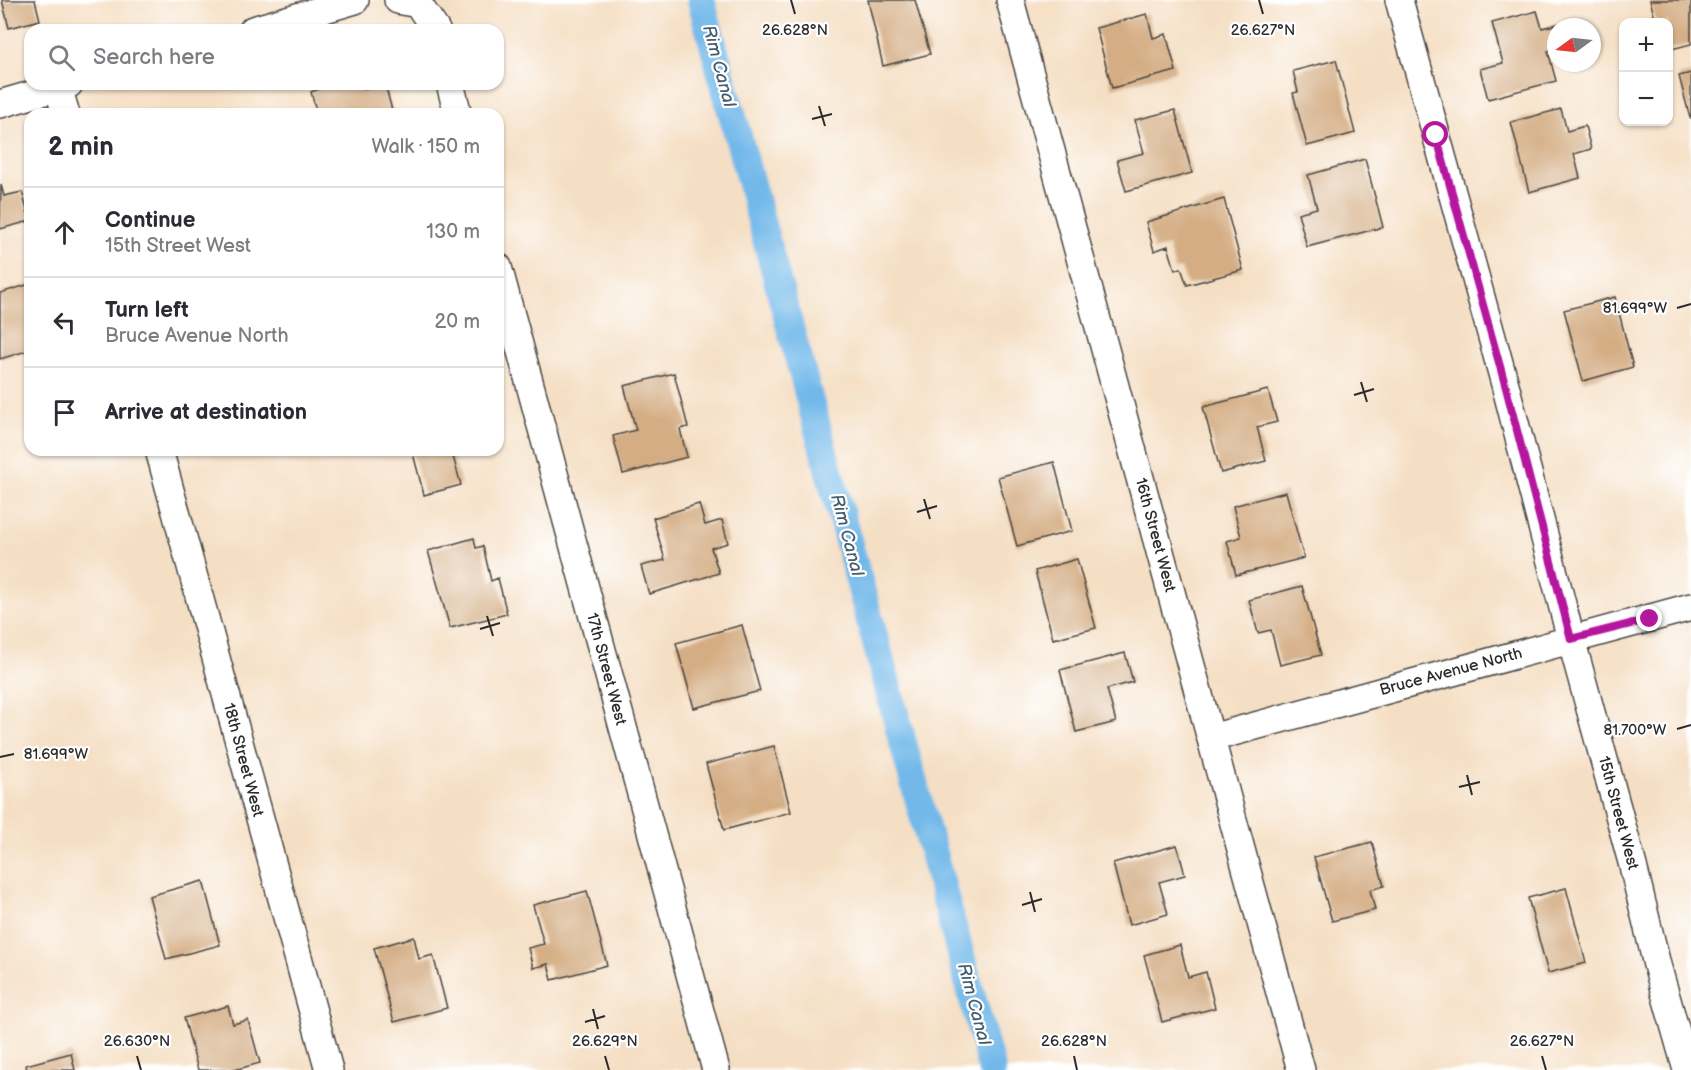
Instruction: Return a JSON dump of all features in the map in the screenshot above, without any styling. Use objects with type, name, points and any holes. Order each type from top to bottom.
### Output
[{"type":"street","points":[[273,24],[355,0]]},
{"type":"street","name":"16th Street West","points":[[1010,0],[1301,1070]]},
{"type":"street","name":"15th Street West","points":[[1399,0],[1506,388],[1687,1070]]},
{"type":"street","points":[[408,2],[430,24]]},
{"type":"street","points":[[0,104],[49,90]]},
{"type":"street","points":[[63,90],[65,108]]},
{"type":"street","points":[[452,90],[456,108]]},
{"type":"street","name":"17th Street West","points":[[504,289],[716,1070]]},
{"type":"street","name":"18th Street West","points":[[161,456],[329,1070]]},
{"type":"street","name":"Bruce Avenue North","points":[[1211,738],[1691,607]]},
{"type":"building","points":[[2,0],[35,0],[40,20],[9,28]]},
{"type":"building","points":[[868,0],[915,0],[930,54],[883,66]]},
{"type":"building","points":[[1650,0],[1691,0],[1691,44],[1673,49],[1673,18],[1655,18]]},
{"type":"building","points":[[1537,11],[1542,28],[1547,27],[1547,72],[1554,72],[1556,81],[1488,99],[1480,69],[1503,63],[1492,23]]},
{"type":"building","points":[[1147,14],[1153,38],[1166,34],[1176,71],[1112,88],[1096,28]]},
{"type":"building","points":[[1336,60],[1355,133],[1307,146],[1293,93],[1298,92],[1293,71]]},
{"type":"building","points":[[1691,73],[1691,118],[1690,118],[1679,76]]},
{"type":"building","points":[[316,90],[387,90],[391,108],[315,108],[311,92]]},
{"type":"building","points":[[1561,109],[1567,131],[1585,126],[1591,149],[1574,154],[1580,178],[1529,192],[1511,122]]},
{"type":"building","points":[[1175,110],[1192,173],[1126,191],[1117,160],[1144,153],[1135,120]]},
{"type":"building","points":[[1365,159],[1383,227],[1307,247],[1298,213],[1317,208],[1308,175]]},
{"type":"building","points":[[1,185],[4,196],[22,192],[24,223],[0,229]]},
{"type":"building","points":[[1224,199],[1243,270],[1187,285],[1181,268],[1175,270],[1168,246],[1154,251],[1146,222]]},
{"type":"building","points":[[24,286],[24,352],[0,359],[0,293]]},
{"type":"building","points":[[1615,297],[1633,367],[1583,381],[1564,310]]},
{"type":"building","points":[[674,373],[688,427],[680,429],[687,457],[623,474],[613,436],[636,430],[624,386]]},
{"type":"building","points":[[1268,390],[1277,422],[1257,427],[1266,461],[1221,473],[1203,407]]},
{"type":"building","points":[[414,456],[453,456],[461,485],[424,495]]},
{"type":"building","points":[[1054,462],[1072,531],[1017,546],[998,477]]},
{"type":"building","points":[[1286,492],[1304,558],[1236,575],[1227,541],[1241,537],[1233,506]]},
{"type":"building","points":[[699,504],[705,525],[722,520],[728,543],[711,548],[719,573],[649,594],[641,566],[665,560],[653,518]]},
{"type":"building","points":[[474,538],[476,548],[483,546],[491,581],[498,578],[507,614],[450,628],[428,551]]},
{"type":"building","points":[[1077,559],[1096,628],[1053,639],[1035,571]]},
{"type":"building","points":[[1302,586],[1321,655],[1280,665],[1271,630],[1258,633],[1249,600]]},
{"type":"building","points":[[742,625],[760,691],[694,708],[676,643]]},
{"type":"building","points":[[1125,653],[1133,682],[1107,689],[1116,722],[1076,732],[1060,670]]},
{"type":"building","points":[[774,746],[791,812],[724,830],[706,764]]},
{"type":"building","points":[[1372,842],[1384,886],[1370,890],[1375,910],[1332,921],[1314,857]]},
{"type":"building","points":[[1177,845],[1185,875],[1159,882],[1168,914],[1129,925],[1113,863]]},
{"type":"building","points":[[203,881],[220,945],[166,959],[149,896]]},
{"type":"building","points":[[1566,888],[1586,963],[1548,973],[1528,898]]},
{"type":"building","points":[[587,891],[607,965],[552,980],[548,964],[533,968],[528,948],[544,944],[533,905]]},
{"type":"building","points":[[414,937],[419,959],[433,955],[447,1008],[394,1022],[374,948]]},
{"type":"building","points":[[1180,945],[1188,977],[1206,972],[1215,1008],[1162,1022],[1144,955]]},
{"type":"building","points":[[228,1006],[233,1024],[248,1020],[260,1063],[234,1070],[198,1070],[184,1018]]},
{"type":"building","points":[[71,1053],[75,1070],[27,1070],[26,1065]]},
{"type":"waterway","name":"Rim Canal","points":[[701,0],[992,1070]]},
{"type":"route","points":[[1436,135],[1506,388],[1571,639],[1650,619]]}]
